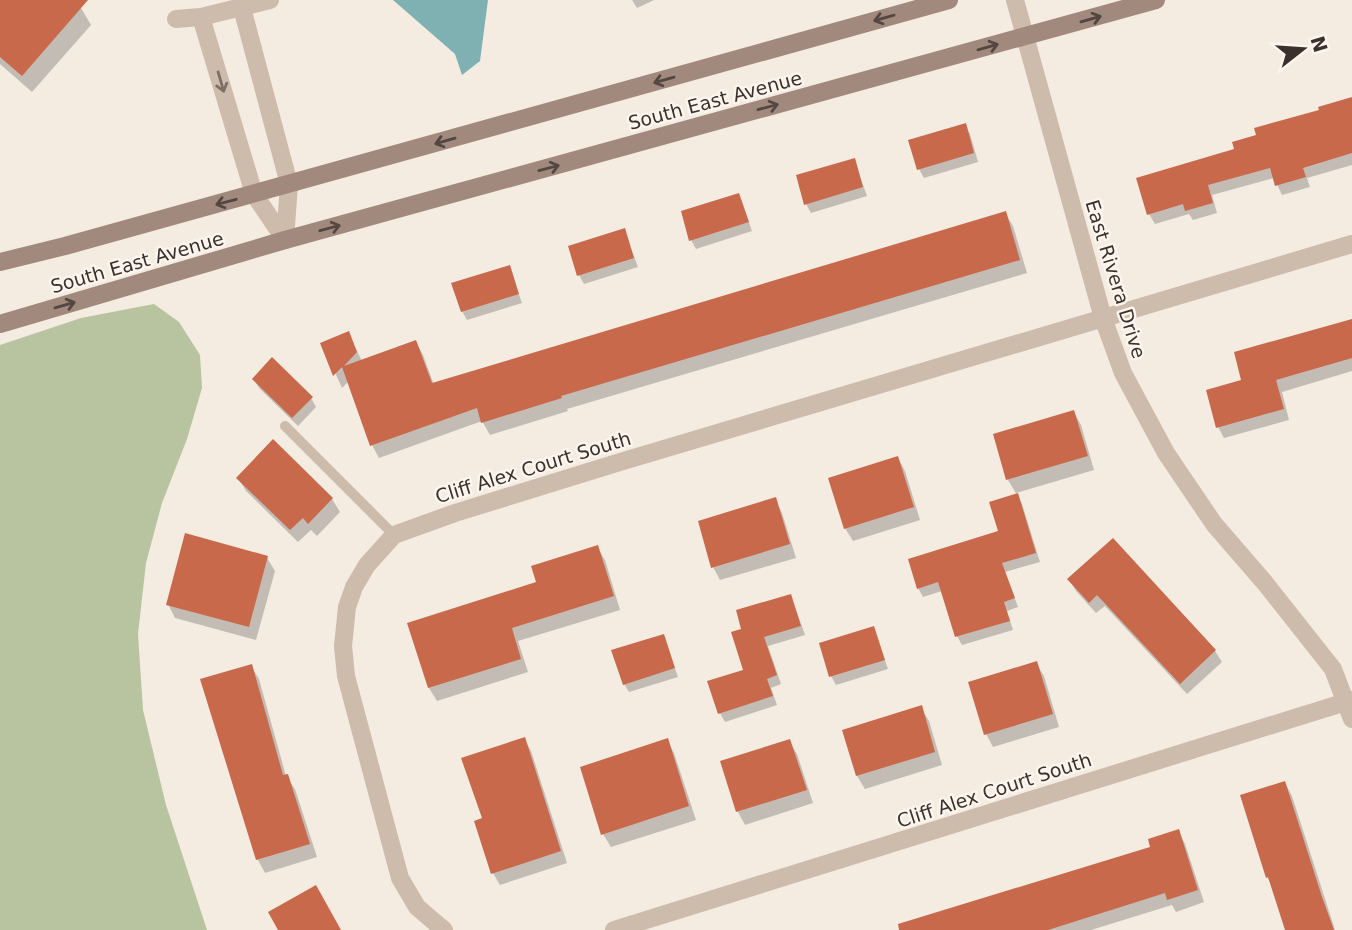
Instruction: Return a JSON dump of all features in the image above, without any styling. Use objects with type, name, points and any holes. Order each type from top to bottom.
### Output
[{"type":"main road","name":"South East Avenue","points":[[0,262],[949,0]]},
{"type":"main road","name":"South East Avenue","points":[[0,324],[285,240],[1156,0]]},
{"type":"street","points":[[176,19],[201,17],[270,0]]},
{"type":"street","name":"East Rivera Drive","points":[[1015,0],[1103,318],[1123,373],[1166,453],[1214,524],[1333,669],[1349,701],[1352,719]]},
{"type":"street","points":[[242,8],[289,184],[285,240]]},
{"type":"street","points":[[201,17],[254,194],[285,240]]},
{"type":"street","name":"Cliff Alex Court South","points":[[444,930],[417,907],[400,878],[345,676],[343,646],[347,607],[354,587],[367,565],[394,535],[454,513],[620,462],[1352,244]]},
{"type":"street","name":"Cliff Alex Court South","points":[[614,930],[1349,701]]},
{"type":"lane","points":[[285,426],[394,535]]},
{"type":"green space","points":[[154,304],[179,322],[200,355],[202,388],[187,439],[162,503],[146,563],[138,634],[143,710],[166,805],[207,930],[0,930],[0,345],[81,318]]},
{"type":"water","points":[[393,0],[488,0],[480,61],[462,75],[455,54]]},
{"type":"building","points":[[0,0],[88,0],[22,76],[0,57]]},
{"type":"building","points":[[1352,97],[1352,153],[1303,168],[1306,177],[1275,186],[1270,168],[1208,185],[1213,203],[1185,211],[1183,204],[1147,215],[1136,178],[1234,149],[1232,142],[1256,135],[1254,128],[1319,110],[1318,107]]},
{"type":"building","points":[[966,123],[974,153],[917,170],[908,140]]},
{"type":"building","points":[[855,158],[863,187],[804,205],[796,175]]},
{"type":"building","points":[[739,193],[749,222],[689,241],[681,211]]},
{"type":"building","points":[[1006,211],[1020,260],[561,396],[562,398],[481,423],[477,408],[370,446],[342,367],[333,376],[320,343],[349,331],[357,352],[344,366],[416,340],[432,383]]},
{"type":"building","points":[[625,228],[634,258],[577,276],[568,246]]},
{"type":"building","points":[[510,265],[519,294],[461,312],[451,283]]},
{"type":"building","points":[[1352,319],[1352,358],[1276,380],[1284,409],[1216,428],[1206,390],[1241,380],[1234,352]]},
{"type":"building","points":[[272,357],[313,397],[292,418],[252,379]]},
{"type":"building","points":[[1074,410],[1088,456],[1006,480],[993,434]]},
{"type":"building","points":[[273,439],[333,498],[308,524],[303,518],[290,530],[236,478]]},
{"type":"building","points":[[898,456],[914,507],[844,529],[828,478]]},
{"type":"building","points":[[1018,493],[1036,553],[1002,563],[1015,598],[1004,602],[1010,621],[955,637],[938,582],[917,589],[908,559],[998,531],[989,502]]},
{"type":"building","points":[[776,497],[790,544],[711,568],[698,521]]},
{"type":"building","points":[[185,533],[268,556],[249,627],[166,605]]},
{"type":"building","points":[[1113,538],[1216,650],[1180,684],[1097,595],[1089,603],[1067,579]]},
{"type":"building","points":[[598,545],[614,596],[512,628],[521,659],[428,688],[407,623],[536,582],[531,566]]},
{"type":"building","points":[[791,594],[801,626],[764,637],[777,675],[767,679],[773,696],[718,714],[707,681],[743,670],[731,632],[741,629],[736,610]]},
{"type":"building","points":[[874,626],[885,660],[829,677],[819,643]]},
{"type":"building","points":[[664,634],[675,668],[623,685],[611,650]]},
{"type":"building","points":[[1037,661],[1053,714],[984,735],[968,682]]},
{"type":"building","points":[[252,664],[283,775],[288,774],[310,844],[256,860],[200,679]]},
{"type":"building","points":[[922,705],[935,752],[856,776],[842,730]]},
{"type":"building","points":[[525,737],[561,851],[491,874],[474,821],[482,818],[461,758]]},
{"type":"building","points":[[668,738],[689,806],[601,835],[580,767]]},
{"type":"building","points":[[790,739],[807,790],[736,812],[720,761]]},
{"type":"building","points":[[1285,781],[1334,930],[1285,930],[1268,877],[1266,878],[1240,795]]},
{"type":"building","points":[[1179,829],[1198,890],[1167,900],[1165,893],[1048,930],[899,930],[898,924],[1150,847],[1148,839]]},
{"type":"building","points":[[316,885],[341,930],[278,930],[268,912]]}]
